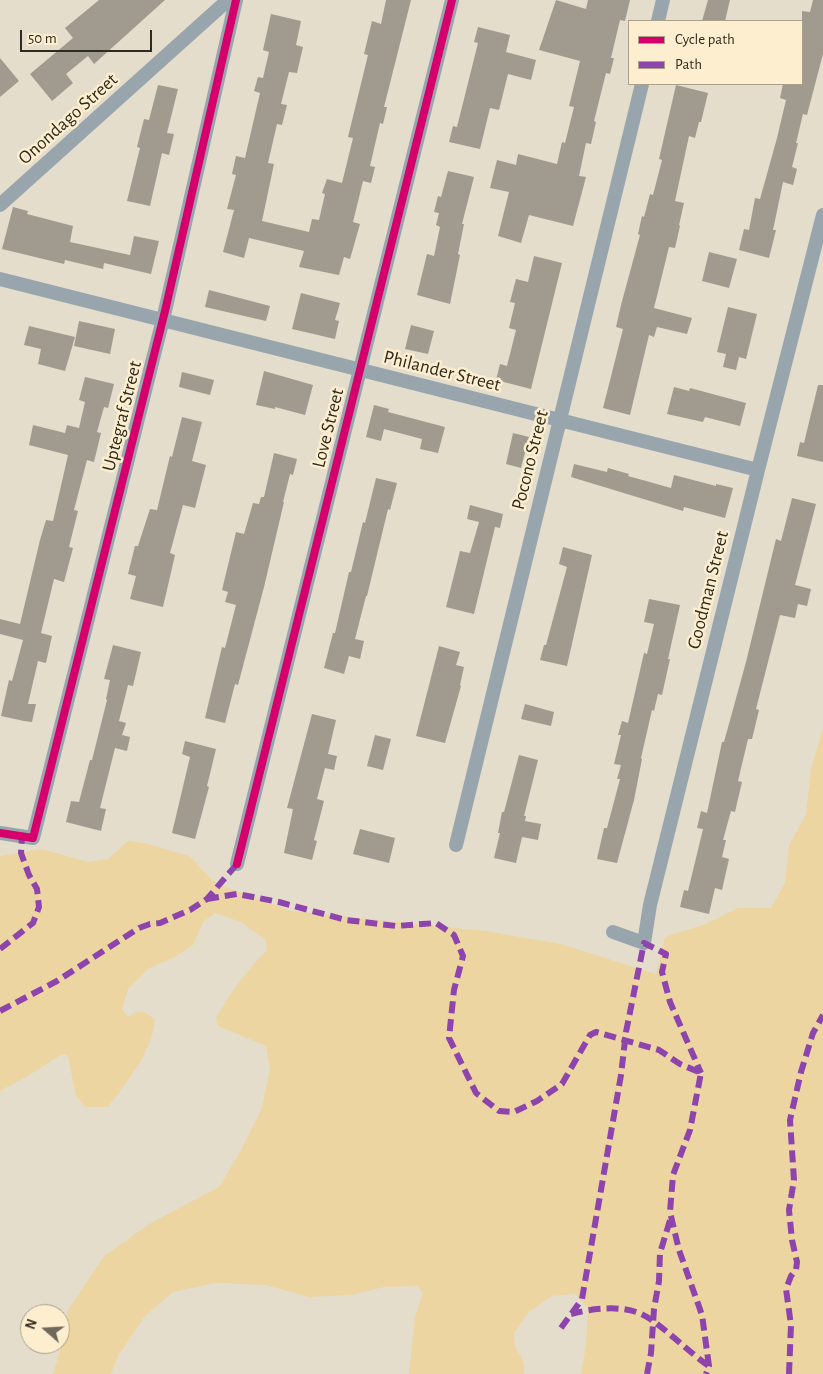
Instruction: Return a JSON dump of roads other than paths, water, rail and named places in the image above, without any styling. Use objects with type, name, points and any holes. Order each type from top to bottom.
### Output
[{"type":"street","name":"Onondago Street","points":[[0,205],[228,0]]},
{"type":"street","name":"Uptegraf Street","points":[[0,833],[33,838],[163,320],[236,0]]},
{"type":"street","name":"Love Street","points":[[237,864],[452,0]]},
{"type":"street","points":[[658,20],[663,0]]},
{"type":"street","name":"Pocono Street","points":[[456,845],[642,85]]},
{"type":"street","name":"Goodman Street","points":[[613,932],[644,943],[650,905],[823,215]]},
{"type":"street","name":"Philander Street","points":[[0,279],[758,470]]}]
